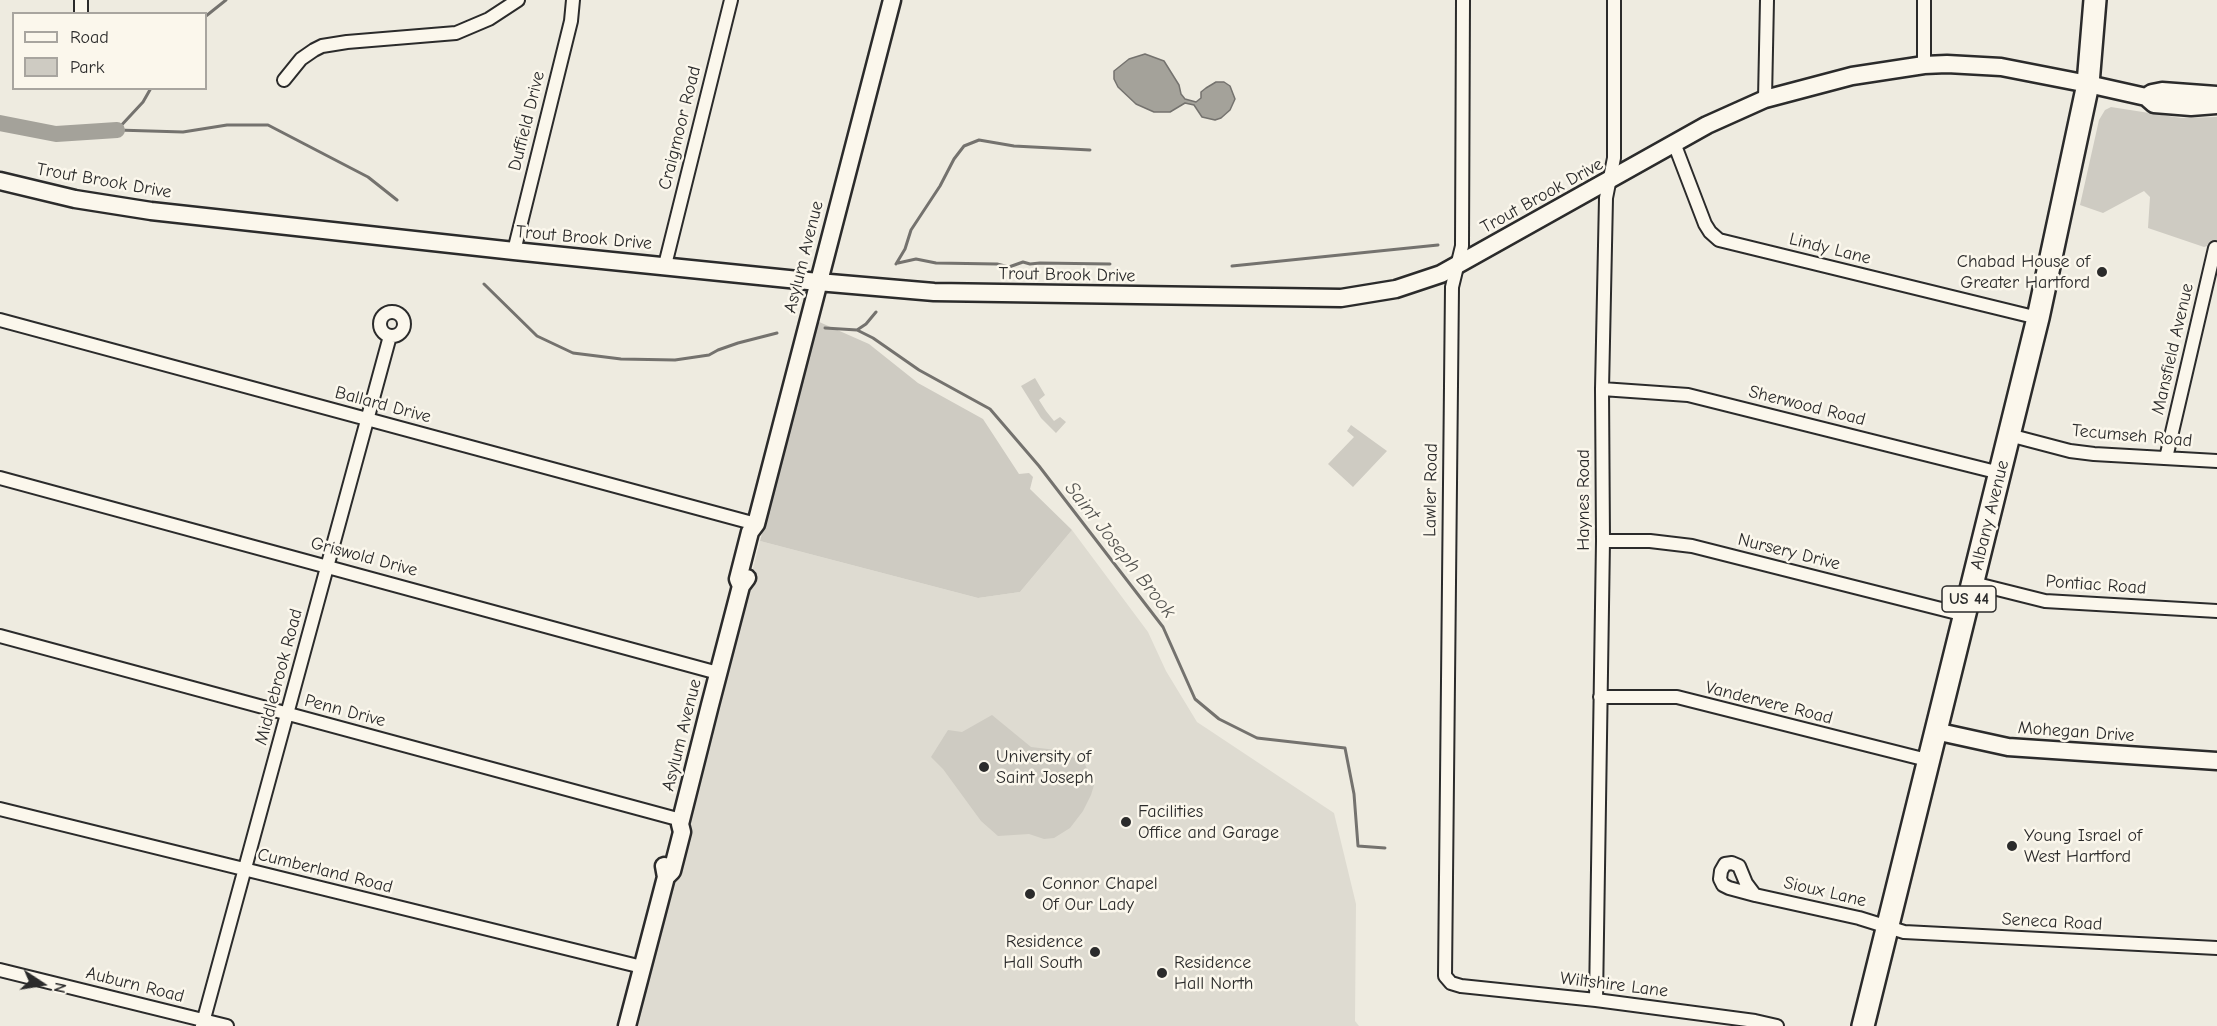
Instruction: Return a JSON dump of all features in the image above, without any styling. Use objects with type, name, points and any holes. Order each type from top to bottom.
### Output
[{"type":"highway","name":"Albany Avenue","points":[[1863,1026],[2038,318],[2088,84],[2095,0]]},
{"type":"main road","name":"Asylum Avenue","points":[[627,1026],[666,877],[672,871],[682,832],[680,822],[741,586],[747,580],[758,534],[756,524],[892,0]]},
{"type":"main road","name":"Trout Brook Drive","points":[[0,181],[114,206],[514,251],[818,282],[934,292],[1341,298],[1396,290],[1441,274],[1707,125],[1765,99],[1852,76],[1924,65],[2001,67],[2146,98],[2154,104],[2199,107],[2217,105]]},
{"type":"main road","points":[[2146,98],[2157,92],[2217,95]]},
{"type":"main road","name":"Mohegan Drive","points":[[1935,731],[2008,747],[2217,761]]},
{"type":"street","points":[[284,80],[301,60],[322,46],[456,33],[489,19],[518,0]]},
{"type":"street","name":"Duffield Drive","points":[[514,251],[571,21],[573,0]]},
{"type":"street","name":"Craigmoor Road","points":[[664,265],[731,0]]},
{"type":"street","name":"Lawler Road","points":[[1447,980],[1444,970],[1452,287],[1462,246],[1463,0]]},
{"type":"street","name":"Haynes Road","points":[[1596,1000],[1603,541],[1602,389],[1606,198],[1614,158],[1614,0]]},
{"type":"street","points":[[1765,99],[1767,0]]},
{"type":"street","points":[[1924,0],[1924,65]]},
{"type":"street","name":"Lindy Lane","points":[[1674,143],[1705,224],[1719,240],[2038,318]]},
{"type":"street","name":"Mansfield Avenue","points":[[2166,458],[2215,248]]},
{"type":"street","name":"Ballard Drive","points":[[0,320],[756,524]]},
{"type":"street","name":"Middlebrook Road","points":[[203,1023],[390,336]]},
{"type":"street","name":"Sherwood Road","points":[[1602,389],[1688,395],[2000,473]]},
{"type":"street","name":"Tecumseh Road","points":[[2009,435],[2070,451],[2217,461]]},
{"type":"street","name":"Griswold Drive","points":[[0,478],[718,673]]},
{"type":"street","name":"Nursery Drive","points":[[1603,541],[1668,542],[1692,546],[1965,615]]},
{"type":"street","name":"Pontiac Road","points":[[1973,583],[2045,601],[2217,611]]},
{"type":"street","name":"Penn Drive","points":[[0,636],[680,822]]},
{"type":"street","name":"Vandervere Road","points":[[1600,697],[1677,697],[1928,760]]},
{"type":"street","name":"Cumberland Road","points":[[0,809],[642,967]]},
{"type":"street","name":"Sioux Lane","points":[[1755,895],[1886,927]]},
{"type":"street","name":"Seneca Road","points":[[1886,927],[1923,934],[2217,948]]},
{"type":"street","name":"Auburn Road","points":[[0,970],[203,1023],[227,1026]]},
{"type":"street","name":"Wiltshire Lane","points":[[1447,980],[1461,986],[1596,1000],[1755,1021],[1777,1026]]},
{"type":"shaded area","points":[[1145,54],[1164,61],[1185,99],[1196,102],[1206,88],[1216,82],[1224,82],[1230,86],[1235,99],[1230,110],[1215,120],[1202,117],[1194,105],[1185,103],[1170,112],[1154,112],[1136,104],[1118,87],[1114,79],[1114,71],[1129,59]]},
{"type":"shaded area","name":"University of Saint Joseph","points":[[1072,530],[1148,632],[1166,671],[1197,722],[1334,813],[1356,904],[1355,1021],[1359,1026],[635,1026],[760,541],[978,598],[1020,592]]},
{"type":"green space","points":[[2111,107],[2181,118],[2217,117],[2217,243],[2204,247],[2148,228],[2150,197],[2144,191],[2103,213],[2080,205],[2099,120],[2105,110]]},
{"type":"green space","points":[[817,321],[869,344],[918,383],[983,419],[1019,474],[1029,473],[1033,477],[1030,489],[1072,530],[1020,592],[978,598],[760,541]]},
{"type":"green space","points":[[1035,378],[1045,395],[1039,400],[1046,411],[1054,421],[1060,417],[1066,422],[1056,433],[1041,418],[1021,386]]},
{"type":"green space","points":[[1351,425],[1387,451],[1353,487],[1328,464],[1354,437],[1347,431]]},
{"type":"green space","points":[[992,715],[1031,747],[1056,750],[1084,762],[1094,785],[1091,795],[1083,811],[1070,828],[1054,838],[1044,839],[1029,834],[998,836],[981,821],[943,769],[931,757],[948,730],[962,732]]},
{"type":"waterway","points":[[207,15],[226,0]]},
{"type":"waterway","points":[[117,130],[143,102],[150,90]]},
{"type":"waterway","points":[[0,123],[56,134],[117,130]]},
{"type":"waterway","points":[[117,130],[183,132],[227,125],[268,125],[368,177],[397,200]]},
{"type":"waterway","points":[[896,264],[905,249],[911,230],[964,146],[979,140],[1014,146],[1090,150]]},
{"type":"waterway","points":[[1232,266],[1438,245]]},
{"type":"waterway","points":[[898,263],[916,259],[936,263],[997,264],[1009,267],[1023,262],[1030,264],[1110,264]]},
{"type":"waterway","points":[[484,284],[537,336],[573,353],[621,359],[675,360],[709,355],[738,343],[777,333]]},
{"type":"waterway","points":[[857,330],[866,324],[876,312]]},
{"type":"waterway","name":"Saint Joseph Brook","points":[[825,328],[857,330],[873,338],[919,370],[990,409],[1039,466],[1163,627],[1195,699],[1219,719],[1257,738],[1345,748],[1354,794],[1358,846],[1385,848]]},
{"type":"place","name":"Chabad House of Greater Hartford","points":[[2102,272]]},
{"type":"place","name":"University of Saint Joseph","points":[[984,767]]},
{"type":"place","name":"Facilities Office and Garage","points":[[1126,822]]},
{"type":"place","name":"Young Israel of West Hartford","points":[[2012,846]]},
{"type":"place","name":"Connor Chapel Of Our Lady","points":[[1030,894]]},
{"type":"place","name":"Residence Hall South","points":[[1095,952]]},
{"type":"place","name":"Residence Hall North","points":[[1162,973]]}]
